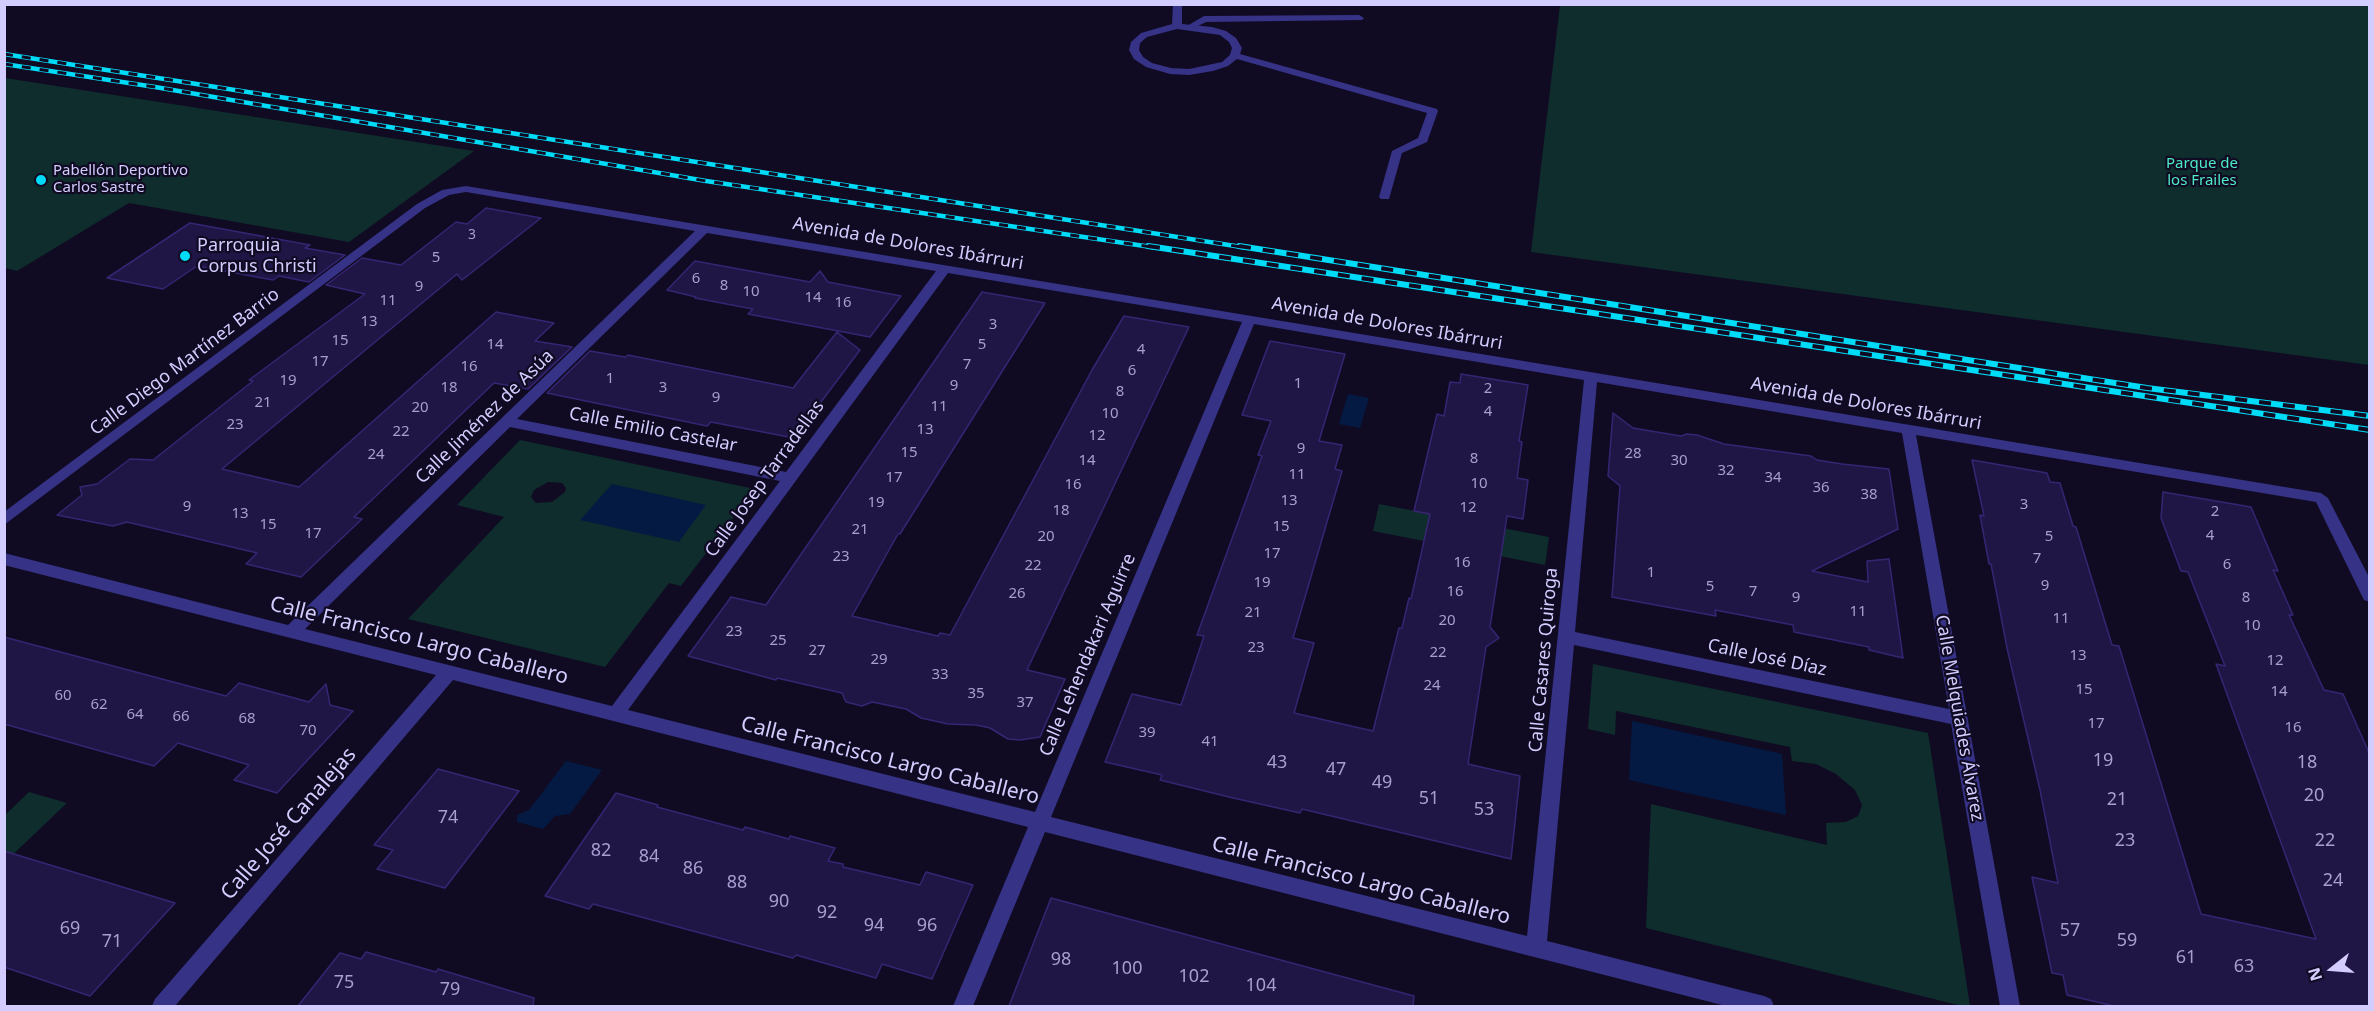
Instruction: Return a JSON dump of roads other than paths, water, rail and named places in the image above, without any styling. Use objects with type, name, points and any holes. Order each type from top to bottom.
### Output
[{"type":"street","points":[[1177,27],[1178,4]]},
{"type":"street","points":[[1192,26],[1204,19],[1359,18]]},
{"type":"street","points":[[1192,26],[1223,33],[1233,40],[1237,48],[1235,56],[1225,64],[1210,69],[1189,72],[1170,71],[1149,65],[1139,59],[1134,50],[1136,42],[1144,35],[1160,29],[1192,26]]},
{"type":"street","points":[[1235,56],[1433,111],[1423,140],[1397,151],[1385,197]]},
{"type":"street","name":"Avenida de Dolores Ibárruri","points":[[446,192],[466,189],[705,228],[2321,498],[2370,596]]},
{"type":"street","name":"Calle Diego Martínez Barrio","points":[[4,520],[421,206],[446,192]]},
{"type":"street","name":"Calle Jiménez de Asúa","points":[[290,633],[705,228]]},
{"type":"street","name":"Calle Josep Tarradellas","points":[[616,714],[945,268]]},
{"type":"street","name":"Calle Lehendakari Aguirre","points":[[963,1006],[1250,319]]},
{"type":"street","name":"Calle Casares Quiroga","points":[[1536,949],[1591,376]]},
{"type":"street","name":"Calle Emilio Castelar","points":[[508,422],[790,478]]},
{"type":"street","name":"Calle Melquiades Álvarez","points":[[1908,429],[2010,1006]]},
{"type":"street","name":"Calle Francisco Largo Caballero","points":[[4,559],[1764,1006]]},
{"type":"street","name":"Calle José Díaz","points":[[1566,637],[1959,718]]},
{"type":"street","name":"Calle José Canalejas","points":[[162,1006],[450,671]]},
{"type":"water","points":[[1348,394],[1369,398],[1360,428],[1339,424]]},
{"type":"water","points":[[612,484],[706,505],[679,542],[580,520]]},
{"type":"water","points":[[1632,721],[1782,754],[1786,815],[1629,780]]},
{"type":"water","points":[[566,761],[602,770],[570,814],[555,816],[543,829],[517,822],[517,815],[529,810]]},
{"type":"railway","points":[[4,54],[1248,248]]},
{"type":"railway","points":[[4,64],[155,87],[706,181],[1158,248]]},
{"type":"railway","points":[[1148,246],[2370,430]]},
{"type":"railway","points":[[1239,246],[2147,388],[2370,416]]},
{"type":"place","name":"Pabellón Deportivo Carlos Sastre","points":[[41,180]]},
{"type":"place","name":"Parroquia Corpus Christi","points":[[185,256]]},
{"type":"park label","name":"Parque de los Frailes","points":[[2202,172]]}]
